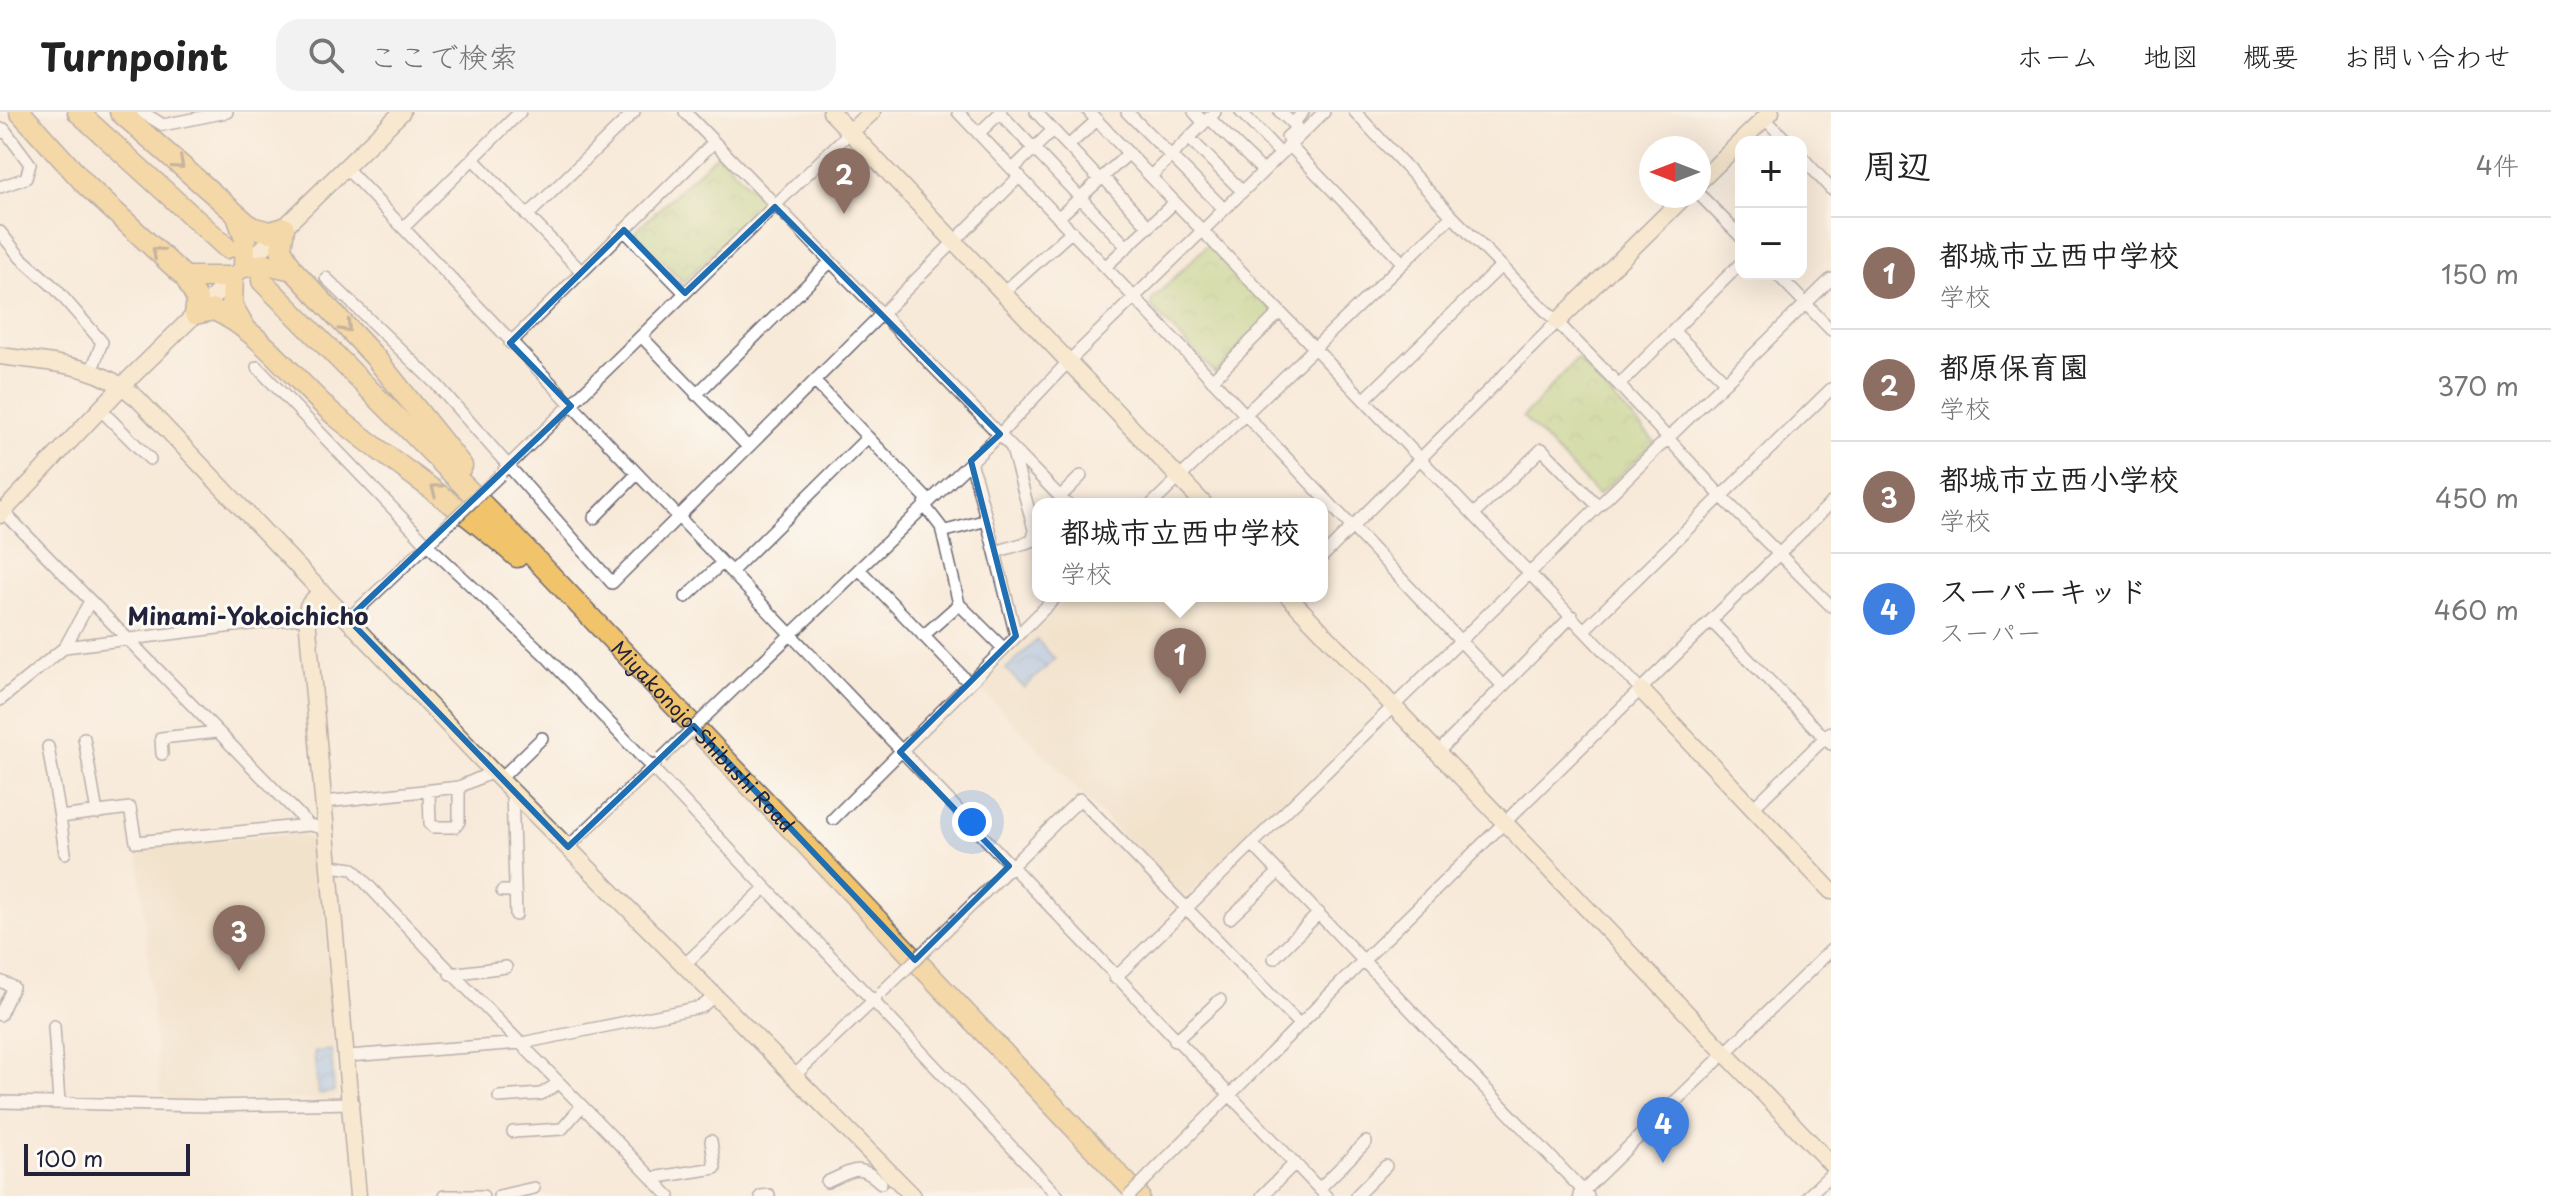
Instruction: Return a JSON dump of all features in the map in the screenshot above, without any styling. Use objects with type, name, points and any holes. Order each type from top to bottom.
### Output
[{"type":"highway","points":[[20,112],[97,195],[185,277],[197,299],[195,314],[214,310],[247,331],[338,417],[475,519],[660,691]]},
{"type":"highway","points":[[78,112],[227,248]]},
{"type":"highway","points":[[120,112],[237,216],[259,231],[284,228],[281,249],[293,270],[374,356],[474,481],[660,691]]},
{"type":"highway","points":[[237,216],[245,239],[232,305],[247,331]]},
{"type":"highway","points":[[185,277],[238,272],[266,264],[293,270]]},
{"type":"highway","name":"Miyakonojo-Shibushi Road","points":[[262,281],[433,453],[1139,1196]]},
{"type":"street","points":[[142,112],[163,125],[227,112]]},
{"type":"street","points":[[309,825],[1,512],[123,385],[402,112]]},
{"type":"street","points":[[404,227],[520,112]]},
{"type":"street","points":[[527,216],[634,112]]},
{"type":"street","points":[[685,112],[1059,498]]},
{"type":"street","points":[[831,112],[1198,498]]},
{"type":"street","points":[[348,619],[872,112]]},
{"type":"street","points":[[958,112],[1325,498]]},
{"type":"street","points":[[979,133],[1000,112],[1127,247]]},
{"type":"street","points":[[1036,112],[1149,227]]},
{"type":"street","points":[[1127,112],[1219,204]]},
{"type":"street","points":[[1194,112],[1209,118],[1258,166]]},
{"type":"street","points":[[1241,112],[1276,149]]},
{"type":"street","points":[[1280,112],[1296,127]]},
{"type":"street","points":[[568,847],[1000,434],[1134,297],[1219,204],[1276,149],[1296,127],[1296,120],[1303,112]]},
{"type":"street","points":[[1202,224],[1324,112]]},
{"type":"street","points":[[1355,112],[1452,216],[1619,385],[1667,440],[1831,606]]},
{"type":"street","points":[[1711,170],[1768,115],[1784,136]]},
{"type":"street","points":[[1068,146],[1093,116],[1175,202],[1202,224],[1280,312],[1831,891]]},
{"type":"street","points":[[1151,176],[1209,118]]},
{"type":"street","points":[[0,187],[26,178],[30,164],[1,129]]},
{"type":"street","points":[[326,278],[437,385],[612,583],[956,241],[1017,172],[1033,149],[1053,130]]},
{"type":"street","points":[[1189,138],[1237,186]]},
{"type":"street","points":[[510,343],[714,142]]},
{"type":"street","points":[[1289,145],[1402,262]]},
{"type":"street","points":[[1059,217],[1129,153]]},
{"type":"street","points":[[473,159],[582,272]]},
{"type":"street","points":[[1807,162],[1831,189]]},
{"type":"street","points":[[1807,170],[1811,166]]},
{"type":"street","points":[[345,167],[1175,1041],[1323,1192],[1366,1142]]},
{"type":"street","points":[[1105,267],[1175,202]]},
{"type":"street","points":[[1711,206],[1735,230]]},
{"type":"street","points":[[1328,551],[1673,208]]},
{"type":"street","points":[[1158,498],[1452,216]]},
{"type":"street","points":[[624,230],[685,293]]},
{"type":"street","points":[[1003,293],[1072,231]]},
{"type":"street","points":[[0,232],[102,342],[92,370]]},
{"type":"street","points":[[696,395],[830,262]]},
{"type":"street","points":[[1365,399],[1501,266]]},
{"type":"street","points":[[1619,385],[1735,269]]},
{"type":"street","points":[[1115,978],[1831,279]]},
{"type":"street","points":[[1783,280],[1831,330]]},
{"type":"street","points":[[1212,380],[1280,312]]},
{"type":"street","points":[[1673,331],[1726,382]]},
{"type":"street","points":[[641,336],[748,447]]},
{"type":"street","points":[[0,356],[92,370],[123,385],[512,792],[794,1076],[886,1178]]},
{"type":"street","points":[[257,367],[546,656],[1058,1196]]},
{"type":"street","points":[[815,382],[926,503],[942,532],[959,604],[1004,649]]},
{"type":"street","points":[[1584,630],[1831,389]]},
{"type":"street","points":[[100,409],[150,459]]},
{"type":"street","points":[[731,572],[868,437]]},
{"type":"street","points":[[1011,446],[1032,513]]},
{"type":"street","points":[[1474,514],[1542,449],[1598,506]]},
{"type":"street","points":[[971,461],[1016,636]]},
{"type":"street","points":[[594,518],[637,474]]},
{"type":"street","points":[[1064,498],[1081,476]]},
{"type":"street","points":[[1328,501],[1503,686]]},
{"type":"street","points":[[1129,1196],[1364,960],[1831,503]]},
{"type":"street","points":[[942,532],[987,520]]},
{"type":"street","points":[[995,552],[1032,541]]},
{"type":"street","points":[[686,597],[722,563]]},
{"type":"street","points":[[859,569],[969,683]]},
{"type":"street","points":[[321,591],[308,606],[307,617],[353,1103],[358,1196]]},
{"type":"street","points":[[0,700],[65,647],[90,601]]},
{"type":"street","points":[[833,819],[1051,602]]},
{"type":"street","points":[[1294,602],[1831,1164]]},
{"type":"street","points":[[923,636],[959,604]]},
{"type":"street","points":[[1439,751],[1572,616]]},
{"type":"street","points":[[65,647],[307,617]]},
{"type":"street","points":[[1711,621],[1829,738],[1753,808]]},
{"type":"street","points":[[162,754],[161,738],[217,732]]},
{"type":"street","points":[[84,738],[97,813]]},
{"type":"street","points":[[325,802],[459,787],[496,775],[542,738]]},
{"type":"street","points":[[48,747],[65,853]]},
{"type":"street","points":[[429,792],[430,823],[433,827],[455,827],[459,822],[459,787]]},
{"type":"street","points":[[512,792],[516,915]]},
{"type":"street","points":[[794,1076],[1080,799],[1300,1025]]},
{"type":"street","points":[[60,817],[130,808],[136,842],[309,825],[327,829]]},
{"type":"street","points":[[1252,844],[1583,1194],[1831,950]]},
{"type":"street","points":[[331,866],[353,869],[450,974],[522,1043],[669,1196]]},
{"type":"street","points":[[1230,918],[1279,872]]},
{"type":"street","points":[[684,965],[764,889]]},
{"type":"street","points":[[502,891],[515,891]]},
{"type":"street","points":[[1274,958],[1319,913]]},
{"type":"street","points":[[450,974],[506,967]]},
{"type":"street","points":[[0,981],[13,987],[0,1015]]},
{"type":"street","points":[[348,1056],[522,1043],[701,1007],[715,996]]},
{"type":"street","points":[[1175,1041],[1220,1000]]},
{"type":"street","points":[[54,1026],[59,1103]]},
{"type":"street","points":[[499,1097],[541,1094],[559,1083]]},
{"type":"street","points":[[0,1102],[225,1106],[353,1103]]},
{"type":"street","points":[[513,1132],[562,1129],[581,1107]]},
{"type":"street","points":[[652,1178],[715,1168],[711,1141]]},
{"type":"street","points":[[1262,1196],[1295,1163]]},
{"type":"street","points":[[1356,1196],[1386,1166]]},
{"type":"street","points":[[827,1182],[858,1168],[886,1178],[913,1196]]},
{"type":"street","points":[[1808,1196],[1831,1174]]},
{"type":"street","points":[[877,1196],[886,1178]]},
{"type":"street","points":[[499,1196],[534,1188]]},
{"type":"street","points":[[444,1196],[483,1196]]},
{"type":"highlighted area","points":[[775,207],[1000,434],[971,461],[1016,636],[900,752],[1009,866],[915,960],[694,726],[568,847],[348,619],[571,406],[510,343],[624,230],[685,293]]},
{"type":"shaded area","points":[[1064,602],[1285,602],[1382,703],[1382,710],[1184,900],[978,686]]},
{"type":"shaded area","points":[[302,833],[320,849],[339,1096],[334,1100],[171,1101],[160,1092],[138,851],[143,846]]},
{"type":"green space","points":[[718,153],[765,203],[683,282],[635,232]]},
{"type":"green space","points":[[1208,244],[1275,313],[1215,373],[1152,308],[1152,300]]},
{"type":"green space","points":[[1577,359],[1655,442],[1598,495],[1523,417]]},
{"type":"water","points":[[1037,640],[1055,659],[1024,688],[1006,669]]},
{"type":"water","points":[[331,1050],[334,1092],[318,1094],[314,1052]]},
{"type":"place","name":"都原保育園","points":[[844,214]]},
{"type":"place","name":"都城市立西中学校","points":[[1180,694]]},
{"type":"place","name":"都城市立西小学校","points":[[239,971]]},
{"type":"place","name":"スーパーキッド","points":[[1663,1163]]},
{"type":"district","name":"Minami-Yokoichicho","points":[[248,615]]}]
